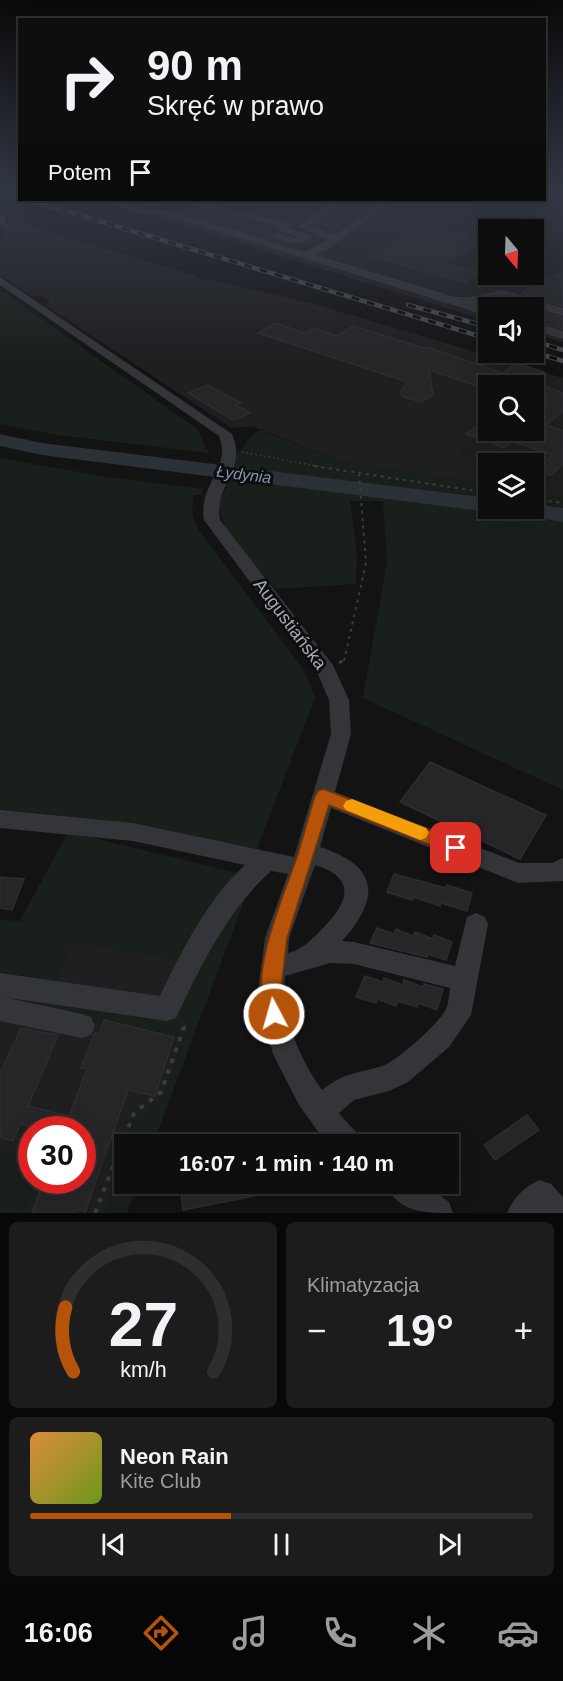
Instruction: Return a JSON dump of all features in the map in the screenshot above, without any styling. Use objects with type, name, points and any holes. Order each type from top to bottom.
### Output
[{"type":"street","points":[[281,249],[478,309]]},
{"type":"street","points":[[305,256],[318,249]]},
{"type":"street","points":[[0,280],[218,428],[230,443],[229,457]]},
{"type":"street","points":[[454,301],[470,301],[503,293],[563,312]]},
{"type":"street","points":[[544,329],[563,335]]},
{"type":"street","name":"Augustiańska","points":[[229,457],[208,507],[212,520],[326,670],[339,700],[341,734],[304,860],[277,938],[270,998],[283,1045],[309,1095],[337,1134]]},
{"type":"street","points":[[323,796],[518,873],[557,873],[563,868]]},
{"type":"street","points":[[0,819],[133,832],[266,861],[304,860],[339,864],[355,878],[357,894],[347,919],[332,938],[306,959]]},
{"type":"street","points":[[0,985],[167,1009],[188,963],[241,884],[266,861]]},
{"type":"street","points":[[320,1110],[347,1088],[389,1078],[398,1073],[440,1038],[458,1015],[476,924]]},
{"type":"street","points":[[272,969],[330,952],[354,953],[465,980]]},
{"type":"street","points":[[0,1008],[9,1012],[82,1026]]},
{"type":"street","points":[[413,1194],[438,1213]]},
{"type":"street","points":[[522,1213],[540,1196],[558,1213]]},
{"type":"path","points":[[229,457],[478,491]]},
{"type":"path","points":[[326,670],[345,660],[366,563],[359,474]]},
{"type":"path","points":[[544,500],[563,503]]},
{"type":"path","points":[[95,1213],[134,1113],[161,1092],[184,1027],[176,1015],[167,1009]]},
{"type":"shaded area","points":[[0,249],[105,249],[194,275],[206,281],[214,280],[314,304],[478,353],[478,363],[513,363],[563,378],[563,498],[544,495],[544,453],[478,453],[478,482],[345,463],[252,426],[232,428],[46,306],[50,301],[42,296],[31,296],[0,275]]},
{"type":"shaded area","points":[[257,249],[478,249],[478,285],[544,285],[544,249],[563,249],[563,342],[544,337],[544,297],[478,297],[478,318]]},
{"type":"shaded area","points":[[0,289],[197,429],[209,453],[57,435],[0,424]]},
{"type":"shaded area","points":[[260,430],[345,463],[478,482],[478,519],[544,519],[544,495],[563,498],[563,790],[363,698],[387,562],[383,501],[350,501],[357,553],[356,584],[275,589],[225,528],[218,504],[227,486],[219,481],[250,437]]},
{"type":"shaded area","points":[[0,458],[107,477],[204,489],[200,495],[194,495],[193,500],[193,513],[199,530],[304,670],[315,698],[255,854],[0,816]]},
{"type":"shaded area","points":[[69,832],[242,874],[182,961],[73,942],[52,993],[176,1017],[182,1027],[173,1055],[168,1054],[174,1037],[104,1020],[103,1023],[0,1003],[0,920],[20,921]]},
{"type":"shaded area","points":[[67,834],[250,885],[157,1134],[114,1134],[114,1194],[134,1194],[127,1213],[0,1213],[0,920],[20,921]]},
{"type":"shaded area","points":[[250,885],[157,1134],[129,1134],[134,1117],[165,1093],[186,1027],[177,1012],[189,968]]},
{"type":"shaded area","points":[[0,1151],[18,1155],[18,1194],[33,1194],[26,1213],[0,1213]]},
{"type":"shaded area","points":[[114,1180],[114,1194],[134,1194],[127,1213],[104,1213]]},
{"type":"building","points":[[386,249],[468,249],[444,263],[478,273],[464,282],[371,256]]},
{"type":"building","points":[[563,272],[563,306],[544,300],[544,297],[522,293],[533,285],[544,285],[544,280]]},
{"type":"building","points":[[544,312],[563,318],[563,329],[544,323]]},
{"type":"building","points":[[276,323],[301,332],[314,328],[337,336],[353,326],[427,347],[503,373],[516,363],[544,372],[540,375],[478,375],[478,386],[429,370],[433,395],[422,402],[403,397],[400,392],[408,382],[258,333]]},
{"type":"building","points":[[208,385],[240,403],[236,405],[250,413],[233,420],[188,393]]},
{"type":"building","points":[[544,386],[563,393],[563,411],[546,425],[563,431],[563,464],[551,475],[544,472],[544,462],[552,455],[512,441],[544,441]]},
{"type":"building","points":[[477,426],[478,438],[466,434]]},
{"type":"building","points":[[485,441],[512,441],[504,448]]},
{"type":"building","points":[[430,762],[546,815],[520,859],[400,802]]},
{"type":"building","points":[[394,874],[446,888],[447,885],[472,893],[467,911],[441,903],[440,906],[414,897],[412,900],[387,892]]},
{"type":"building","points":[[0,877],[24,879],[12,910],[0,908]]},
{"type":"building","points":[[377,928],[394,934],[396,929],[413,936],[415,932],[433,939],[434,935],[452,942],[446,960],[428,954],[427,957],[370,943]]},
{"type":"building","points":[[365,976],[383,982],[384,978],[403,985],[404,980],[423,987],[424,984],[443,989],[437,1010],[418,1003],[417,1007],[398,1001],[396,1006],[377,999],[376,1003],[356,997]]},
{"type":"building","points":[[104,1020],[174,1037],[155,1096],[128,1090],[96,1181],[96,1116],[69,1116],[87,1069],[81,1068],[95,1033],[99,1034]]},
{"type":"building","points":[[21,1028],[58,1035],[28,1106],[69,1116],[18,1116],[18,1129],[13,1141],[0,1137],[0,1074]]},
{"type":"building","points":[[527,1115],[539,1130],[495,1160],[484,1145]]},
{"type":"building","points":[[39,1194],[91,1194],[85,1212],[77,1210],[76,1213],[32,1213]]},
{"type":"building","points":[[181,1194],[264,1194],[183,1210]]},
{"type":"waterway","name":"Łydynia","points":[[0,440],[42,449],[478,504]]},
{"type":"waterway","name":"Łydynia","points":[[544,512],[563,515]]},
{"type":"railway","points":[[191,249],[478,336]]},
{"type":"railway","points":[[408,305],[478,324]]},
{"type":"railway","points":[[544,344],[563,350]]},
{"type":"railway","points":[[544,355],[563,361]]},
{"type":"slow traffic","points":[[352,806],[420,833]]},
{"type":"route","points":[[274,1014],[270,998],[277,938],[307,853],[323,796],[354,806],[456,848]]}]
